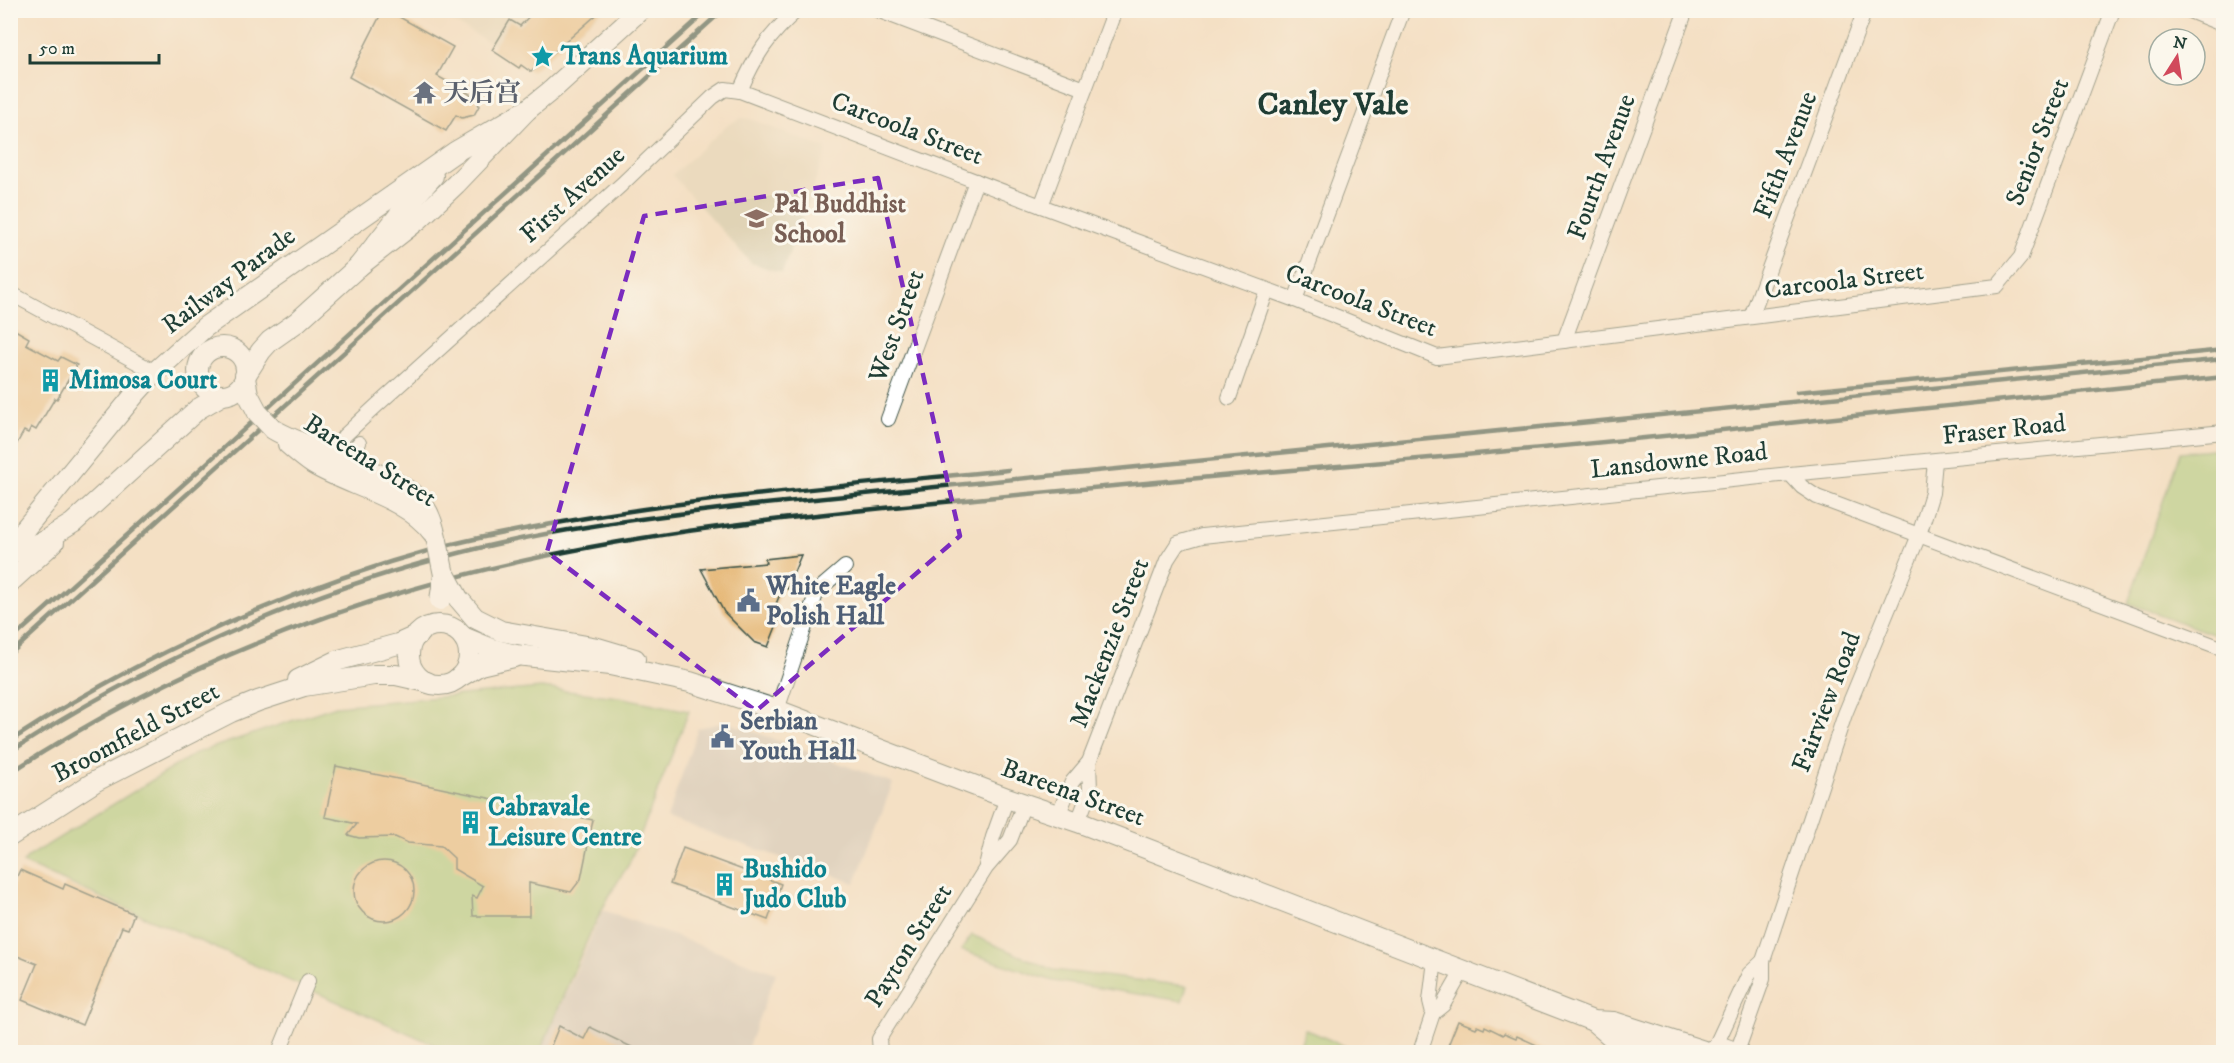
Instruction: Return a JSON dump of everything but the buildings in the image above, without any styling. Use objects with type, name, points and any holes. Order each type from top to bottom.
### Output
[{"type":"main road","name":"Railway Parade","points":[[358,267],[424,214],[456,184],[510,126],[640,10]]},
{"type":"main road","name":"Railway Parade","points":[[10,547],[155,372],[205,327],[455,152],[527,110]]},
{"type":"main road","points":[[331,239],[382,213],[407,205],[438,190],[510,126]]},
{"type":"main road","points":[[10,582],[203,405],[238,389],[265,345],[307,314],[358,267],[407,205],[455,152]]},
{"type":"main road","points":[[161,444],[174,429],[188,405],[204,356],[218,348],[255,341],[286,330]]},
{"type":"main road","points":[[218,348],[230,349],[240,356],[245,366],[245,377]]},
{"type":"main road","points":[[199,367],[202,384],[210,392],[224,395]]},
{"type":"main road","name":"Bareena Street","points":[[245,377],[248,394],[258,413]]},
{"type":"main road","name":"Bareena Street","points":[[224,395],[246,404],[258,413],[295,450],[314,465],[399,505],[417,517],[437,541]]},
{"type":"main road","name":"Bareena Street","points":[[273,429],[367,470],[408,490],[419,500],[430,520],[437,541],[450,599],[420,632]]},
{"type":"main road","points":[[333,456],[341,469],[361,482],[368,491]]},
{"type":"main road","points":[[10,554],[44,541],[73,523]]},
{"type":"main road","points":[[258,701],[304,686],[356,677],[396,675],[446,684],[458,679],[468,662],[468,649],[460,635],[450,599]]},
{"type":"main road","points":[[450,599],[480,621],[501,631],[606,650],[704,687]]},
{"type":"main road","points":[[258,701],[339,660],[398,644],[420,632],[441,626],[460,635]]},
{"type":"main road","points":[[420,632],[411,645],[409,658],[417,675],[427,682]]},
{"type":"main road","name":"Bareena Street","points":[[460,635],[492,649],[523,657],[610,665],[704,687],[777,710],[1015,801],[1078,822],[1593,1021],[1614,1022],[1710,1051],[1724,1047],[1736,1053]]},
{"type":"main road","name":"Bareena Street","points":[[458,679],[489,662],[523,657]]},
{"type":"main road","name":"Broomfield Street","points":[[10,836],[96,781],[220,717],[258,701]]},
{"type":"main road","name":"Bareena Street","points":[[1593,1021],[1614,1039],[1650,1053]]},
{"type":"street","points":[[740,91],[753,61],[766,40],[797,10]]},
{"type":"street","points":[[877,10],[1085,89]]},
{"type":"street","points":[[1041,206],[1115,10]]},
{"type":"street","points":[[1295,300],[1402,10]]},
{"type":"street","name":"Fourth Avenue","points":[[1564,341],[1686,10]]},
{"type":"street","name":"Fifth Avenue","points":[[1751,317],[1865,10]]},
{"type":"street","name":"Senior Street","points":[[1997,286],[2021,256],[2113,10]]},
{"type":"street","points":[[2187,10],[2223,25]]},
{"type":"street","name":"First Avenue","points":[[333,456],[344,436],[621,185],[713,97],[725,89],[740,91]]},
{"type":"street","name":"Carcoola Street","points":[[740,91],[1295,300],[1437,357],[1997,286]]},
{"type":"street","name":"West Street","points":[[888,419],[976,181]]},
{"type":"street","points":[[1229,398],[1267,290]]},
{"type":"street","points":[[10,293],[155,372]]},
{"type":"street","name":"First Avenue","points":[[359,443],[359,432],[368,414]]},
{"type":"street","name":"Fraser Road","points":[[1790,474],[2223,432]]},
{"type":"street","points":[[295,450],[321,456],[347,455],[354,451],[359,443]]},
{"type":"street","points":[[359,443],[359,458],[367,470]]},
{"type":"street","name":"Fairview Road","points":[[1736,1053],[1763,979],[1763,961],[1845,714],[1919,535],[1932,493],[1935,461]]},
{"type":"street","name":"Lansdowne Road","points":[[1178,543],[1202,536],[1790,474],[1802,487],[1817,497],[2223,649]]},
{"type":"street","name":"Mackenzie Street","points":[[1058,815],[1072,782],[1089,762],[1167,560],[1178,543]]},
{"type":"street","points":[[777,710],[817,591],[845,567]]},
{"type":"street","name":"Mackenzie Street","points":[[1078,822],[1089,790],[1089,762]]},
{"type":"street","name":"Payton Street","points":[[880,1053],[879,1039],[986,868],[993,837],[1015,801]]},
{"type":"street","points":[[1420,1053],[1433,1013],[1430,1001],[1435,960]]},
{"type":"street","name":"Fairview Road","points":[[1710,1051],[1749,974],[1763,961]]},
{"type":"street","points":[[1433,1013],[1443,1005],[1463,970]]},
{"type":"street","points":[[279,1053],[308,981]]},
{"type":"highlighted area","points":[[878,178],[960,536],[756,711],[547,552],[644,216]]},
{"type":"shaded area","points":[[434,11],[603,11],[533,67]]},
{"type":"shaded area","name":"Pal Buddhist School","points":[[742,118],[750,119],[827,149],[782,273],[751,263],[672,175],[729,124]]},
{"type":"shaded area","points":[[727,722],[893,783],[855,883],[667,818],[698,728]]},
{"type":"shaded area","points":[[603,910],[776,973],[746,1052],[540,1052]]},
{"type":"green space","points":[[2224,448],[2223,638],[2128,603],[2180,452]]},
{"type":"green space","points":[[541,688],[619,697],[689,711],[629,864],[591,931],[540,1052],[451,1052],[23,863],[28,857],[196,753],[336,706]]},
{"type":"green space","points":[[972,935],[1053,970],[1187,986],[1182,1001],[1053,981],[961,950]]},
{"type":"green space","points":[[1305,1029],[1358,1052],[1315,1052],[1300,1046]]},
{"type":"railway","points":[[10,641],[708,10]]},
{"type":"railway","points":[[10,654],[723,10]]},
{"type":"railway","points":[[1797,392],[2224,350]]},
{"type":"railway","points":[[10,752],[112,691],[165,663],[275,614],[387,573],[518,539],[556,532],[744,506],[2224,359]]},
{"type":"railway","points":[[10,773],[105,716],[155,690],[205,666],[308,624],[360,605],[482,570],[622,542],[692,530],[834,513],[1629,440],[2224,377]]},
{"type":"railway","points":[[10,741],[112,680],[218,628],[328,583],[441,547],[545,525],[687,503],[1008,470]]},
{"type":"place","name":"Trans Aquarium","points":[[543,56]]},
{"type":"place","name":"天后宫","points":[[425,93]]},
{"type":"place","name":"Pal Buddhist School","points":[[756,219]]},
{"type":"place","name":"Mimosa Court","points":[[51,380]]},
{"type":"place","name":"White Eagle Polish Hall","points":[[748,601]]},
{"type":"place","name":"Serbian Youth Hall","points":[[722,736]]},
{"type":"place","name":"Cabravale Leisure Centre","points":[[470,822]]},
{"type":"place","name":"Bushido Judo Club","points":[[725,884]]},
{"type":"district","name":"Canley Vale","points":[[1333,105]]}]
